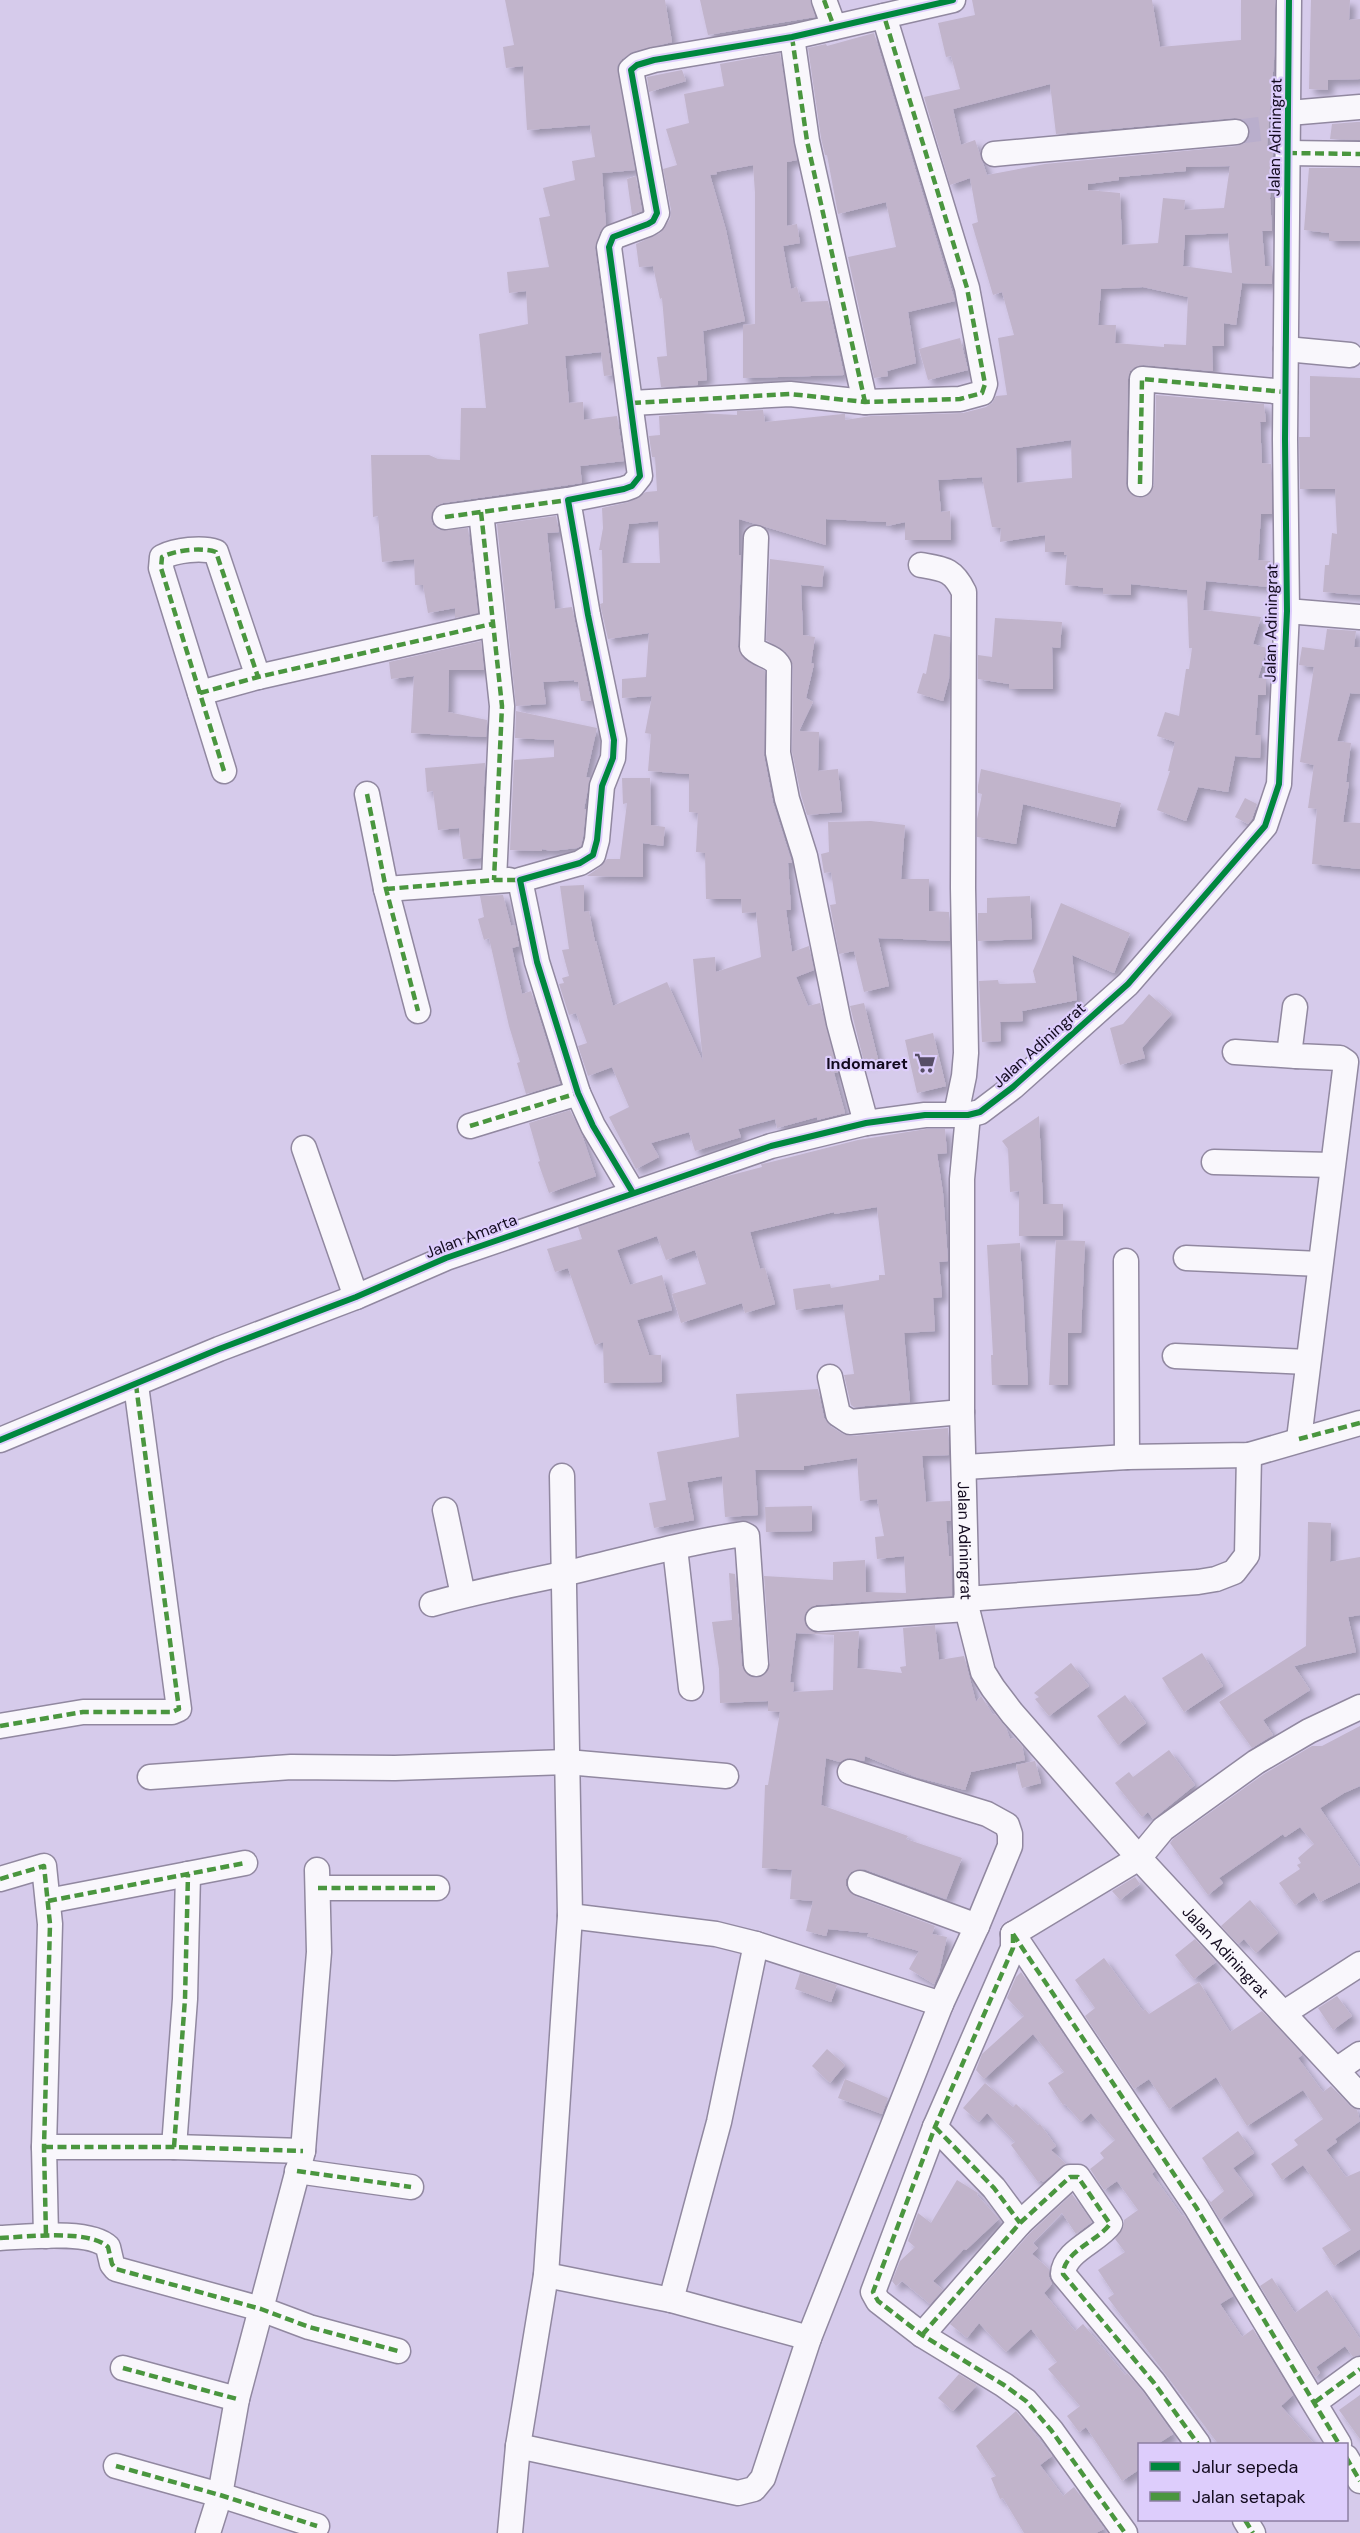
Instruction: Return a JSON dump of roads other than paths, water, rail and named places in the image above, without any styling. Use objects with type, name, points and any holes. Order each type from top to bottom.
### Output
[{"type":"street","points":[[824,0],[834,27]]},
{"type":"street","points":[[445,517],[568,500],[624,489],[636,482],[640,476],[610,242],[613,237],[648,224],[656,218],[657,213],[631,70],[637,65],[654,60],[792,37],[953,0]]},
{"type":"street","name":"Jalan Adiningrat","points":[[1289,0],[1282,122],[1288,153],[1287,611],[1279,784],[1265,826],[1128,984],[992,1104],[962,1115],[962,1412],[967,1604],[984,1671],[993,1688],[1139,1858],[1338,2069],[1360,2096]]},
{"type":"street","points":[[632,403],[790,394],[865,402],[960,399],[979,395],[986,384],[967,288],[884,16]]},
{"type":"street","points":[[792,37],[807,141],[865,402]]},
{"type":"street","points":[[1282,122],[1360,106]]},
{"type":"street","points":[[994,154],[1236,132]]},
{"type":"street","points":[[1288,153],[1360,154]]},
{"type":"street","points":[[1286,349],[1350,355]]},
{"type":"street","points":[[1140,484],[1142,380],[1286,392]]},
{"type":"street","points":[[386,889],[520,880],[580,863],[593,855],[597,840],[602,786],[613,758],[614,740],[588,615],[568,500]]},
{"type":"street","points":[[481,512],[502,706],[494,880]]},
{"type":"street","points":[[756,538],[752,646],[756,651],[774,659],[779,666],[778,753],[787,799],[805,856],[839,1023],[866,1123]]},
{"type":"street","points":[[224,771],[161,568],[162,557],[209,549],[216,552],[258,677]]},
{"type":"street","points":[[921,565],[948,569],[959,581],[964,592],[963,910],[966,1053],[962,1115]]},
{"type":"street","points":[[1287,611],[1360,617]]},
{"type":"street","points":[[200,693],[258,677],[492,624]]},
{"type":"street","points":[[367,794],[386,889],[418,1011]]},
{"type":"street","points":[[520,880],[537,962],[578,1093],[593,1126],[633,1193]]},
{"type":"street","points":[[1295,1007],[1290,1047],[1296,1056]]},
{"type":"street","points":[[1235,1052],[1340,1058],[1346,1062],[1299,1439]]},
{"type":"street","points":[[470,1126],[578,1093]]},
{"type":"street","name":"Jalan Amarta","points":[[0,1440],[219,1349],[356,1297],[456,1255],[771,1146],[866,1123],[925,1115],[962,1115]]},
{"type":"street","points":[[304,1148],[356,1297]]},
{"type":"street","points":[[1214,1162],[1332,1165]]},
{"type":"street","points":[[1186,1258],[1320,1264]]},
{"type":"street","points":[[1126,1261],[1127,1457]]},
{"type":"street","points":[[1175,1356],[1308,1362]]},
{"type":"street","points":[[830,1377],[838,1414],[850,1422],[962,1412]]},
{"type":"street","points":[[0,1726],[83,1712],[172,1712],[179,1709],[136,1385]]},
{"type":"street","points":[[964,1467],[1127,1457],[1249,1455],[1360,1423]]},
{"type":"street","points":[[818,1619],[1216,1579],[1234,1572],[1247,1555],[1249,1455]]},
{"type":"street","points":[[510,2533],[518,2446],[546,2275],[570,1916],[565,1573],[561,1532],[562,1476]]},
{"type":"street","points":[[445,1510],[463,1595]]},
{"type":"street","points":[[432,1604],[463,1595],[675,1548],[692,1542],[743,1534],[747,1536],[756,1664]]},
{"type":"street","points":[[675,1548],[691,1688]]},
{"type":"street","points":[[1013,1934],[1139,1858],[1163,1829],[1256,1762],[1309,1731],[1360,1707]]},
{"type":"street","points":[[150,1777],[291,1767],[395,1768],[567,1762],[726,1776]]},
{"type":"street","points":[[518,2446],[738,2493],[754,2489],[763,2478],[808,2338],[941,2004],[978,1926],[1010,1846],[1007,1825],[987,1814],[850,1772]]},
{"type":"street","points":[[48,1901],[245,1863]]},
{"type":"street","points":[[0,1879],[44,1866],[48,1901],[44,2147],[46,2236]]},
{"type":"street","points":[[174,2147],[184,1999],[188,1874]]},
{"type":"street","points":[[208,2533],[220,2495],[237,2398],[300,2161],[319,1952],[317,1879],[437,1888]]},
{"type":"street","points":[[860,1883],[978,1926]]},
{"type":"street","points":[[570,1916],[716,1934],[756,1944],[941,2004]]},
{"type":"street","points":[[1013,1934],[1013,1948],[935,2127],[873,2292],[878,2301],[922,2335],[1026,2401],[1051,2430],[1125,2533]]},
{"type":"street","points":[[1013,1934],[1196,2207],[1339,2443]]},
{"type":"street","points":[[671,2300],[719,2122],[756,1944]]},
{"type":"street","points":[[1284,2013],[1360,1964]]},
{"type":"street","points":[[1338,2069],[1360,2054]]},
{"type":"street","points":[[935,2127],[994,2188],[1020,2223]]},
{"type":"street","points":[[44,2147],[174,2147],[300,2161],[411,2187]]},
{"type":"street","points":[[922,2335],[1020,2223],[1070,2177],[1078,2177],[1110,2224],[1104,2232],[1075,2253],[1063,2267],[1063,2274],[1154,2383],[1196,2443]]},
{"type":"street","points":[[0,2238],[46,2236],[96,2239],[108,2247],[112,2264],[116,2269],[261,2309],[309,2327],[398,2351]]},
{"type":"street","points":[[546,2275],[671,2300],[808,2338]]},
{"type":"street","points":[[123,2368],[237,2398]]},
{"type":"street","points":[[1315,2402],[1360,2369]]},
{"type":"street","points":[[1348,2459],[1360,2481]]},
{"type":"street","points":[[116,2466],[220,2495],[316,2526]]},
{"type":"tunnel","points":[[1236,132],[1268,128]]},
{"type":"place","name":"Indomaret","points":[[925,1063]]}]
